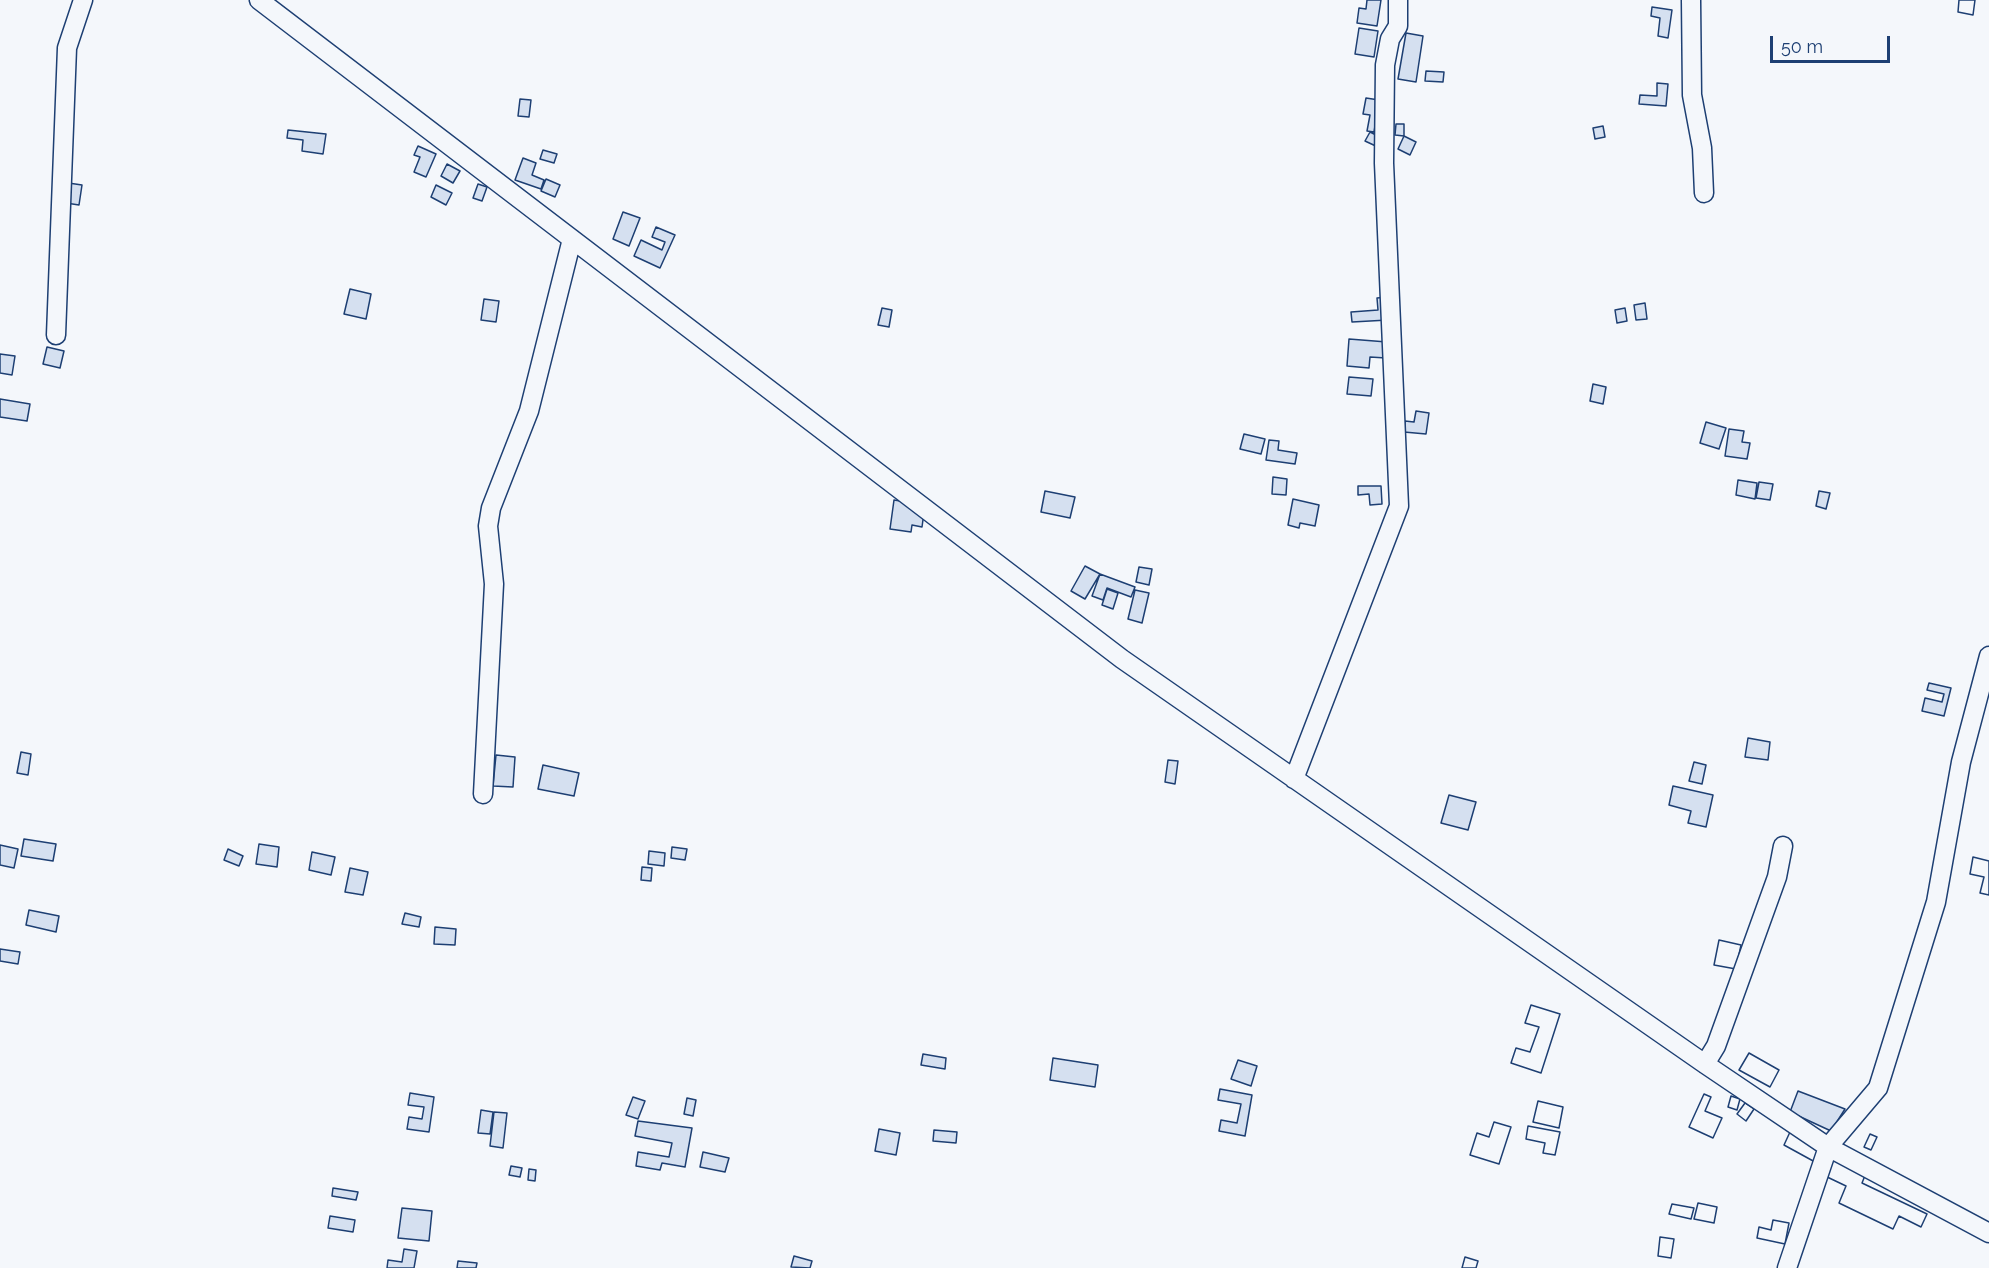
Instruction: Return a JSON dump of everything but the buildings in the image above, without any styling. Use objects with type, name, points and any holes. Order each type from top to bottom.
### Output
[{"type":"street","points":[[56,335],[67,48],[83,0]]},
{"type":"street","points":[[1294,779],[1399,506],[1384,163],[1385,65],[1390,39],[1398,26],[1398,0]]},
{"type":"street","points":[[1691,0],[1692,95],[1702,148],[1704,193]]},
{"type":"street","points":[[270,4],[572,239],[1122,659],[1828,1147],[1989,1233]]},
{"type":"street","points":[[483,794],[494,584],[488,526],[491,508],[529,411],[572,239]]},
{"type":"street","points":[[1787,1268],[1828,1147],[1878,1088],[1936,902],[1961,762],[1989,656]]},
{"type":"street","points":[[1705,1064],[1716,1046],[1778,877],[1783,846]]}]
